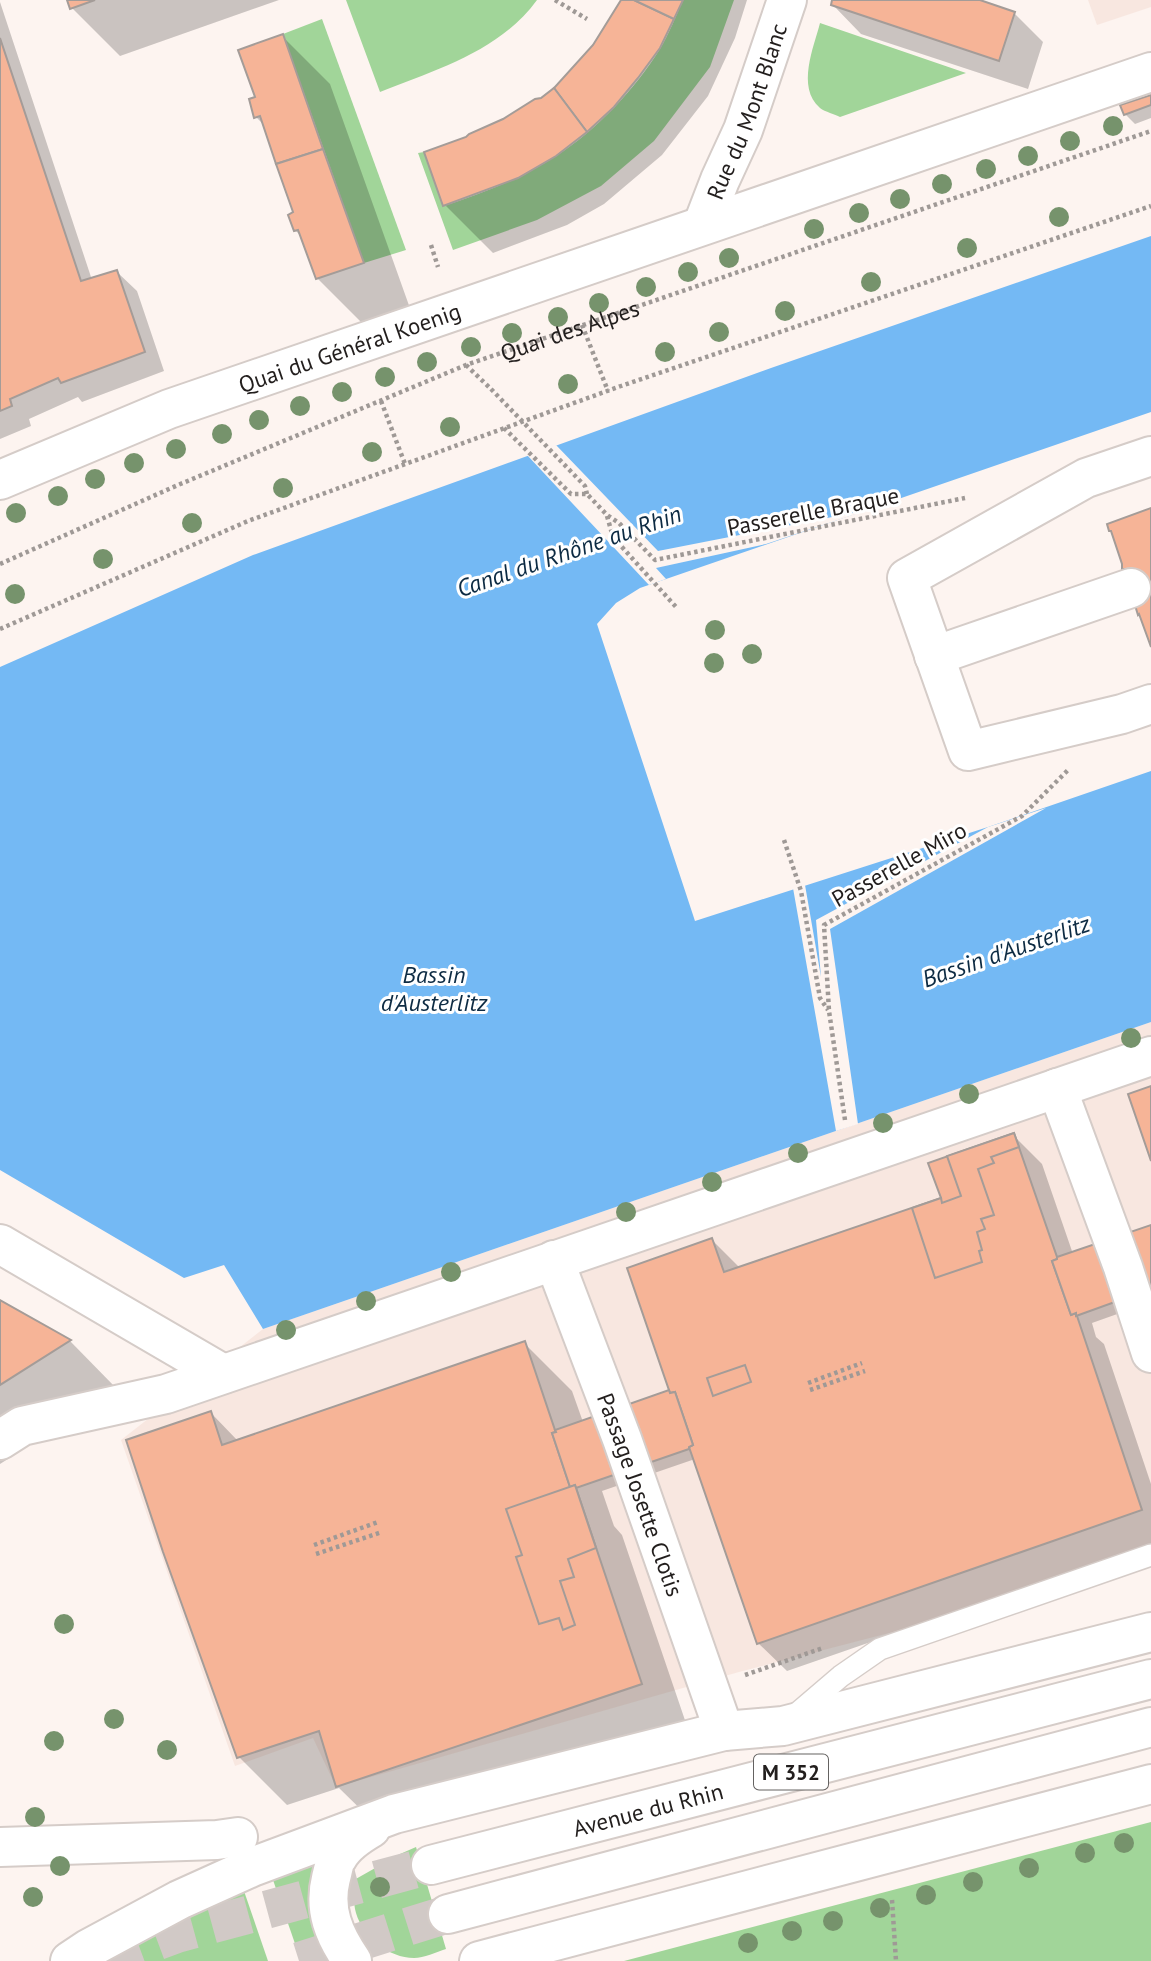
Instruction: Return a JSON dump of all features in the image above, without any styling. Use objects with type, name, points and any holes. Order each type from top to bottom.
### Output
[{"type":"main road","name":"Rue du Mont Blanc","points":[[703,224],[743,130],[787,0]]},
{"type":"main road","points":[[703,224],[1151,72]]},
{"type":"main road","name":"Quai du Général Koenig","points":[[0,480],[169,409],[703,224]]},
{"type":"main road","points":[[1151,456],[1086,478],[894,583],[934,656],[953,757],[1122,714],[1151,704]]},
{"type":"main road","points":[[934,656],[1131,588]]},
{"type":"main road","points":[[0,1440],[22,1426],[166,1394],[1151,1056]]},
{"type":"main road","points":[[1057,1088],[1123,1267],[1151,1353]]},
{"type":"main road","points":[[0,1244],[223,1374]]},
{"type":"main road","name":"Passage Josette Clotis","points":[[554,1260],[622,1439],[724,1731]]},
{"type":"main road","points":[[70,1961],[167,1906],[252,1867],[394,1814],[724,1731],[783,1726],[1151,1632]]},
{"type":"main road","name":"Avenue du Rhin","points":[[430,1866],[1151,1679]]},
{"type":"main road","name":"M 352","points":[[448,1914],[1151,1727]]},
{"type":"main road","points":[[490,1960],[1151,1784]]},
{"type":"main road","points":[[352,1961],[337,1939],[329,1915],[328,1893],[331,1877],[337,1857],[355,1838],[394,1814]]},
{"type":"main road","points":[[0,1847],[217,1840],[238,1837]]},
{"type":"lane","points":[[783,1726],[841,1676],[880,1649],[1151,1555]]},
{"type":"path","points":[[555,0],[587,19]]},
{"type":"path","name":"Quai des Alpes","points":[[0,564],[178,485],[466,365],[1151,131]]},
{"type":"path","points":[[0,629],[248,521],[608,391],[1151,206]]},
{"type":"path","points":[[431,245],[438,267]]},
{"type":"path","points":[[582,325],[608,391]]},
{"type":"path","name":"Passerelle Braque","points":[[466,365],[585,486],[587,494],[607,515],[619,523],[655,560],[965,498]]},
{"type":"path","points":[[381,401],[405,464]]},
{"type":"path","points":[[503,428],[571,494],[587,494]]},
{"type":"path","points":[[607,515],[613,537],[676,607]]},
{"type":"path","name":"Passerelle Miro","points":[[846,1128],[829,1011],[824,925],[1022,816]]},
{"type":"path","points":[[784,840],[801,891],[820,998],[829,1011]]},
{"type":"path","points":[[807,1383],[862,1363]]},
{"type":"path","points":[[810,1390],[864,1371]]},
{"type":"path","points":[[314,1545],[378,1522]]},
{"type":"path","points":[[316,1554],[382,1532]]},
{"type":"path","points":[[892,1900],[896,1961]]},
{"type":"shaded area","points":[[1088,0],[1151,0],[1151,7],[1097,25]]},
{"type":"shaded area","points":[[1151,1022],[1151,1565],[739,1672],[336,1787],[313,1738],[235,1766],[121,1440],[263,1329]]},
{"type":"green space","points":[[346,0],[537,0],[522,18],[486,46],[445,67],[380,92]]},
{"type":"green space","points":[[683,0],[734,0],[710,67],[654,141],[601,186],[537,220],[453,250],[418,153],[424,152],[444,206],[502,185],[543,164],[586,134],[627,94],[660,49]]},
{"type":"green space","points":[[322,19],[406,250],[364,263],[283,34]]},
{"type":"green space","points":[[820,23],[966,73],[840,117],[820,108],[809,89],[811,55]]},
{"type":"green space","points":[[1151,1822],[1151,1961],[624,1961]]},
{"type":"green space","points":[[416,1847],[446,1949],[414,1958],[387,1950],[364,1930],[355,1909],[354,1880]]},
{"type":"green space","points":[[317,1862],[339,1961],[301,1961],[273,1880]]},
{"type":"green space","points":[[244,1891],[268,1961],[104,1961],[187,1917]]},
{"type":"water","name":"Bassin d'Austerlitz","points":[[1151,236],[1151,412],[640,588],[616,603],[597,624],[695,921],[988,827],[1151,771],[1151,1022],[263,1329],[224,1265],[184,1278],[0,1170],[0,667],[253,555],[771,368]]},
{"type":"pier","points":[[556,445],[658,551],[868,510],[766,544],[656,568],[666,579],[649,585],[527,455]]},
{"type":"pier","points":[[1046,808],[830,929],[858,1124],[836,1131],[793,888],[805,885],[821,977],[816,920],[988,827]]},
{"type":"building","points":[[67,0],[95,0],[70,9]]},
{"type":"building","points":[[621,0],[634,0],[674,19],[660,48],[638,78],[614,107],[587,132],[554,88],[593,45]]},
{"type":"building","points":[[634,0],[683,0],[674,19]]},
{"type":"building","points":[[832,0],[980,0],[1015,12],[999,61],[831,5]]},
{"type":"building","points":[[283,34],[323,149],[276,164],[260,116],[254,118],[249,99],[255,97],[238,50]]},
{"type":"building","points":[[0,38],[81,281],[117,270],[145,352],[61,383],[58,378],[10,399],[12,406],[0,411]]},
{"type":"building","points":[[554,88],[587,132],[556,156],[518,178],[443,206],[424,152],[466,137],[503,119]]},
{"type":"building","points":[[1151,95],[1151,105],[1124,115],[1120,105]]},
{"type":"building","points":[[323,149],[364,263],[316,279],[298,230],[294,231],[288,215],[293,212],[276,164]]},
{"type":"building","points":[[1151,508],[1151,647],[1107,524]]},
{"type":"building","points":[[1151,1086],[1151,1161],[1128,1094]]},
{"type":"building","points":[[1014,1133],[1057,1257],[1052,1261],[1071,1315],[1076,1313],[1142,1510],[757,1644],[689,1447],[693,1445],[675,1392],[670,1393],[627,1268],[712,1238],[724,1272],[941,1198],[928,1163]]},
{"type":"building","points":[[1014,1133],[1019,1147],[991,1157],[994,1163],[978,1169],[994,1215],[981,1219],[985,1229],[977,1232],[982,1262],[935,1278],[912,1208],[941,1198],[942,1203],[961,1196],[947,1156]]},
{"type":"building","points":[[1151,1225],[1151,1289],[1076,1316],[1076,1313],[1071,1315],[1052,1261]]},
{"type":"building","points":[[0,1300],[71,1340],[0,1385]]},
{"type":"building","points":[[525,1341],[556,1432],[552,1433],[570,1487],[575,1485],[642,1684],[336,1787],[319,1731],[237,1758],[126,1440],[211,1411],[222,1445]]},
{"type":"building","points":[[745,1365],[751,1382],[713,1396],[707,1378]]},
{"type":"building","points":[[669,1390],[670,1393],[675,1392],[693,1445],[689,1449],[576,1488],[575,1485],[570,1487],[552,1433],[556,1432],[555,1430]]},
{"type":"building","points":[[575,1485],[596,1548],[568,1559],[574,1577],[560,1581],[575,1625],[563,1630],[559,1618],[539,1624],[516,1557],[522,1555],[506,1509]]},
{"type":"tunnel","points":[[104,1961],[177,1934],[431,1865]]},
{"type":"tunnel","points":[[299,1961],[448,1914]]},
{"type":"water label","name":"Canal du Rhône au Rhin","points":[[569,551]]}]
